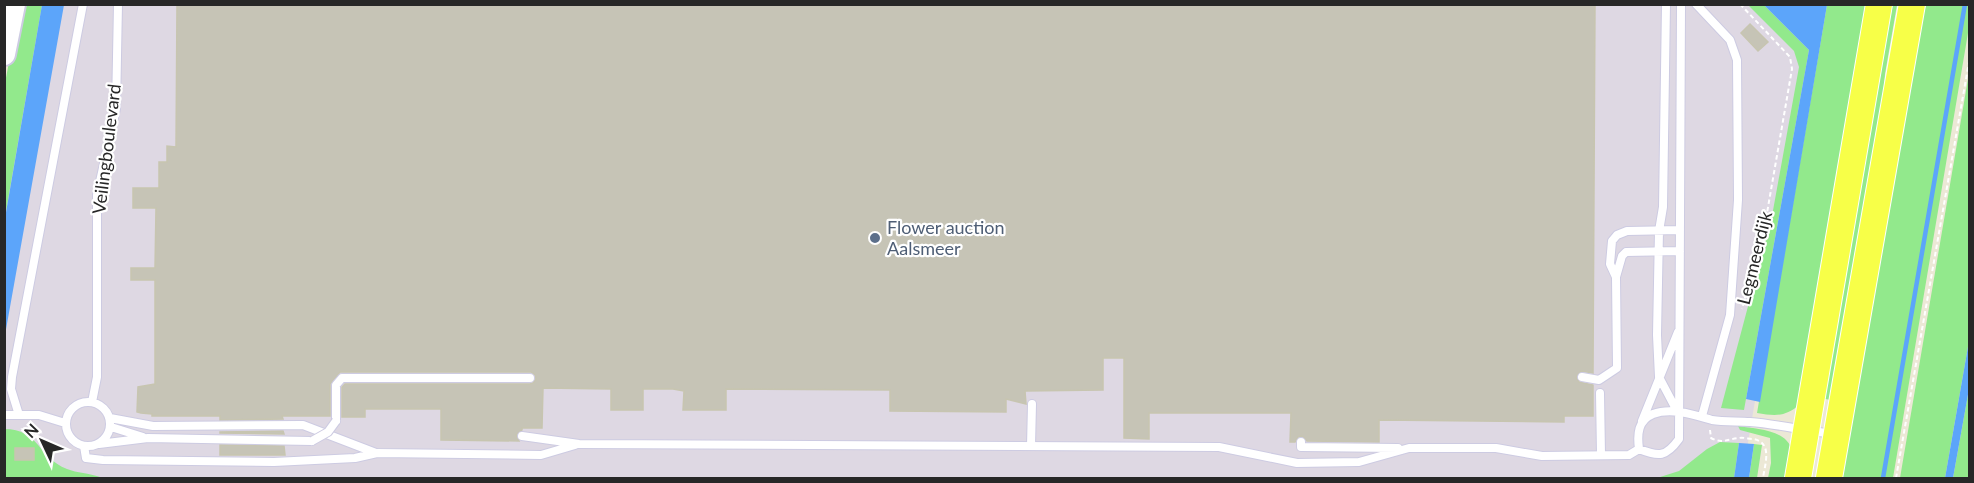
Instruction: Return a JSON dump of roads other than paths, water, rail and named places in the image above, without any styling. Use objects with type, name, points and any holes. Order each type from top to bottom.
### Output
[{"type":"main road","points":[[1798,478],[1879,4]]},
{"type":"main road","points":[[1829,478],[1912,4]]},
{"type":"street","points":[[4,54],[14,4]]},
{"type":"lane","points":[[19,415],[11,389],[12,377],[83,4]]},
{"type":"lane","name":"Veilingboulevard","points":[[92,402],[97,377],[98,195],[116,109],[118,4]]},
{"type":"lane","points":[[1666,4],[1663,207],[1659,231],[1659,377],[1678,413]]},
{"type":"lane","points":[[1301,442],[1301,447],[1496,448],[1542,456],[1629,454],[1639,449],[1653,454],[1664,454],[1672,448],[1679,439],[1681,4]]},
{"type":"lane","points":[[1696,4],[1730,40],[1737,60],[1738,200],[1730,315],[1702,416]]},
{"type":"lane","points":[[1616,277],[1610,264],[1612,241],[1617,235],[1627,231],[1680,230]]},
{"type":"lane","points":[[1582,377],[1599,380],[1617,368],[1616,277],[1622,256],[1626,252],[1680,251]]},
{"type":"lane","points":[[1639,449],[1637,435],[1681,325]]},
{"type":"lane","points":[[99,444],[111,427],[110,418],[105,409],[92,402],[81,402],[70,411],[65,423],[69,436],[79,445],[84,446],[148,438],[312,441],[328,432],[336,422],[336,385],[342,378],[530,378]]},
{"type":"lane","points":[[1600,393],[1601,455]]},
{"type":"lane","points":[[1031,446],[1032,404]]},
{"type":"lane","points":[[1642,421],[1653,414],[1669,411],[1713,420],[1751,422],[1836,434]]},
{"type":"lane","points":[[4,415],[39,415],[65,423]]},
{"type":"lane","points":[[110,418],[153,426],[303,425],[377,453]]},
{"type":"lane","points":[[111,427],[148,438]]},
{"type":"lane","points":[[522,436],[579,444],[1219,447],[1297,463],[1359,462],[1409,448]]},
{"type":"lane","points":[[84,446],[86,458],[103,460],[274,462],[355,458],[377,453],[541,455],[579,444]]},
{"type":"water","points":[[42,5],[64,5],[5,335],[5,218]]},
{"type":"water","points":[[1764,5],[1827,5],[1760,402],[1746,399],[1809,50]]},
{"type":"water","points":[[1969,341],[1969,389],[1953,478],[1945,478]]},
{"type":"water","points":[[1739,443],[1754,444],[1749,478],[1734,478]]},
{"type":"water","points":[[100,477],[1072,478],[65,478]]},
{"type":"waterway","points":[[1883,478],[1965,4]]},
{"type":"place","name":"Flower auction Aalsmeer","points":[[875,238]]}]
